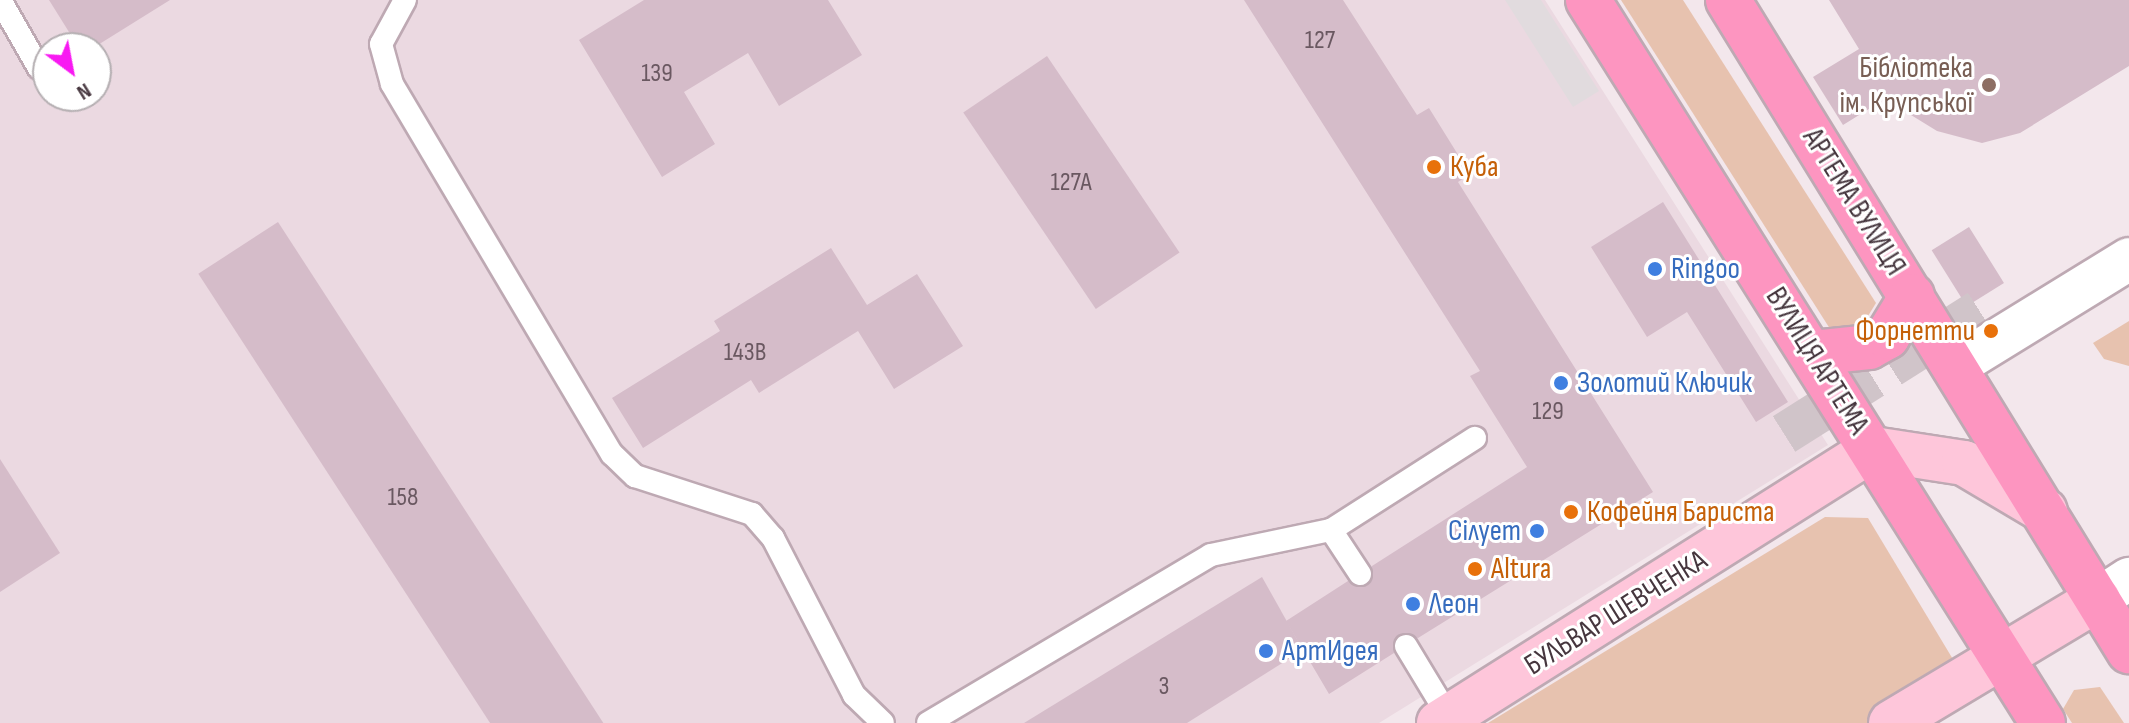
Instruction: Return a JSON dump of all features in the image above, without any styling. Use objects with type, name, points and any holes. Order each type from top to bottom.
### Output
[{"type":"main road","name":"ВУЛИЦЯ АРТЕМА","points":[[1588,0],[2043,723]]},
{"type":"main road","name":"АРТЕМА ВУЛИЦЯ","points":[[1728,0],[2045,511],[2113,589],[2129,651]]},
{"type":"main road","points":[[1812,353],[1869,347],[1887,337],[1912,296]]},
{"type":"main road","points":[[1873,449],[1964,463],[2045,511]]},
{"type":"main road","name":"БУЛЬВАР ШЕВЧЕНКА","points":[[1444,720],[1873,449]]},
{"type":"main road","points":[[1891,723],[2113,589]]},
{"type":"street","points":[[1957,365],[2129,259]]},
{"type":"lane","points":[[0,0],[32,56]]},
{"type":"lane","points":[[405,0],[381,44],[392,84],[612,454],[635,476],[752,514],[773,538],[854,695],[883,723]]},
{"type":"lane","points":[[928,723],[1211,555],[1331,530],[1475,438]]},
{"type":"lane","points":[[1331,530],[1360,574]]},
{"type":"lane","points":[[1406,646],[1444,720]]},
{"type":"shaded area","points":[[0,0],[1545,0],[1828,445],[1379,723],[0,723]]},
{"type":"shaded area","points":[[1505,0],[1541,0],[1599,91],[1573,107]]},
{"type":"shaded area","points":[[1621,0],[1683,0],[1876,303],[1860,329],[1832,332]]},
{"type":"shaded area","points":[[2129,321],[2129,366],[2104,359],[2093,343]]},
{"type":"shaded area","points":[[1825,517],[1868,518],[1954,661],[1881,723],[1488,723]]},
{"type":"shaded area","points":[[2100,687],[2124,723],[2072,723],[2063,709],[2074,690]]},
{"type":"building","points":[[49,0],[170,0],[112,36],[112,32],[69,32]]},
{"type":"building","points":[[644,0],[828,0],[862,55],[779,106],[748,53],[684,92],[715,144],[662,177],[579,40]]},
{"type":"building","points":[[1244,0],[1343,0],[1417,115],[1429,108],[1470,174],[1458,182],[1653,492],[1418,638],[1398,635],[1394,653],[1329,694],[1286,621],[1348,581],[1367,586],[1372,566],[1527,467],[1470,376],[1480,371]]},
{"type":"building","name":"Бібліотека ім. Крупської","points":[[1829,0],[2129,0],[2129,66],[2020,133],[1982,143],[1937,131],[1885,99],[1843,125],[1813,77],[1859,49]]},
{"type":"building","points":[[1047,56],[1180,252],[1096,309],[963,112]]},
{"type":"building","name":"Ringoo","points":[[1663,202],[1788,402],[1756,422],[1687,312],[1647,337],[1591,247]]},
{"type":"building","points":[[278,222],[603,723],[490,723],[198,274]]},
{"type":"building","points":[[1969,227],[2004,283],[1967,306],[1932,250]]},
{"type":"building","points":[[831,248],[867,305],[917,274],[963,346],[894,389],[858,331],[759,393],[751,380],[643,448],[612,398],[720,331],[714,321]]},
{"type":"building","points":[[0,459],[60,553],[0,592]]},
{"type":"building","points":[[1262,577],[1303,650],[1187,723],[1024,723]]},
{"type":"tunnel","points":[[1784,434],[1993,302]]},
{"type":"place","name":"Бібліотека ім. Крупської","points":[[1989,85]]},
{"type":"place","name":"Куба","points":[[1434,167]]},
{"type":"place","name":"Ringoo","points":[[1655,269]]},
{"type":"place","name":"Форнетти","points":[[1991,331]]},
{"type":"place","name":"Золотий Ключик","points":[[1561,383]]},
{"type":"place","name":"Кофейня Бариста","points":[[1571,512]]},
{"type":"place","name":"Сілует","points":[[1537,531]]},
{"type":"place","name":"Altura","points":[[1475,569]]},
{"type":"place","name":"Леон","points":[[1413,604]]},
{"type":"place","name":"АртИдея","points":[[1266,651]]}]
